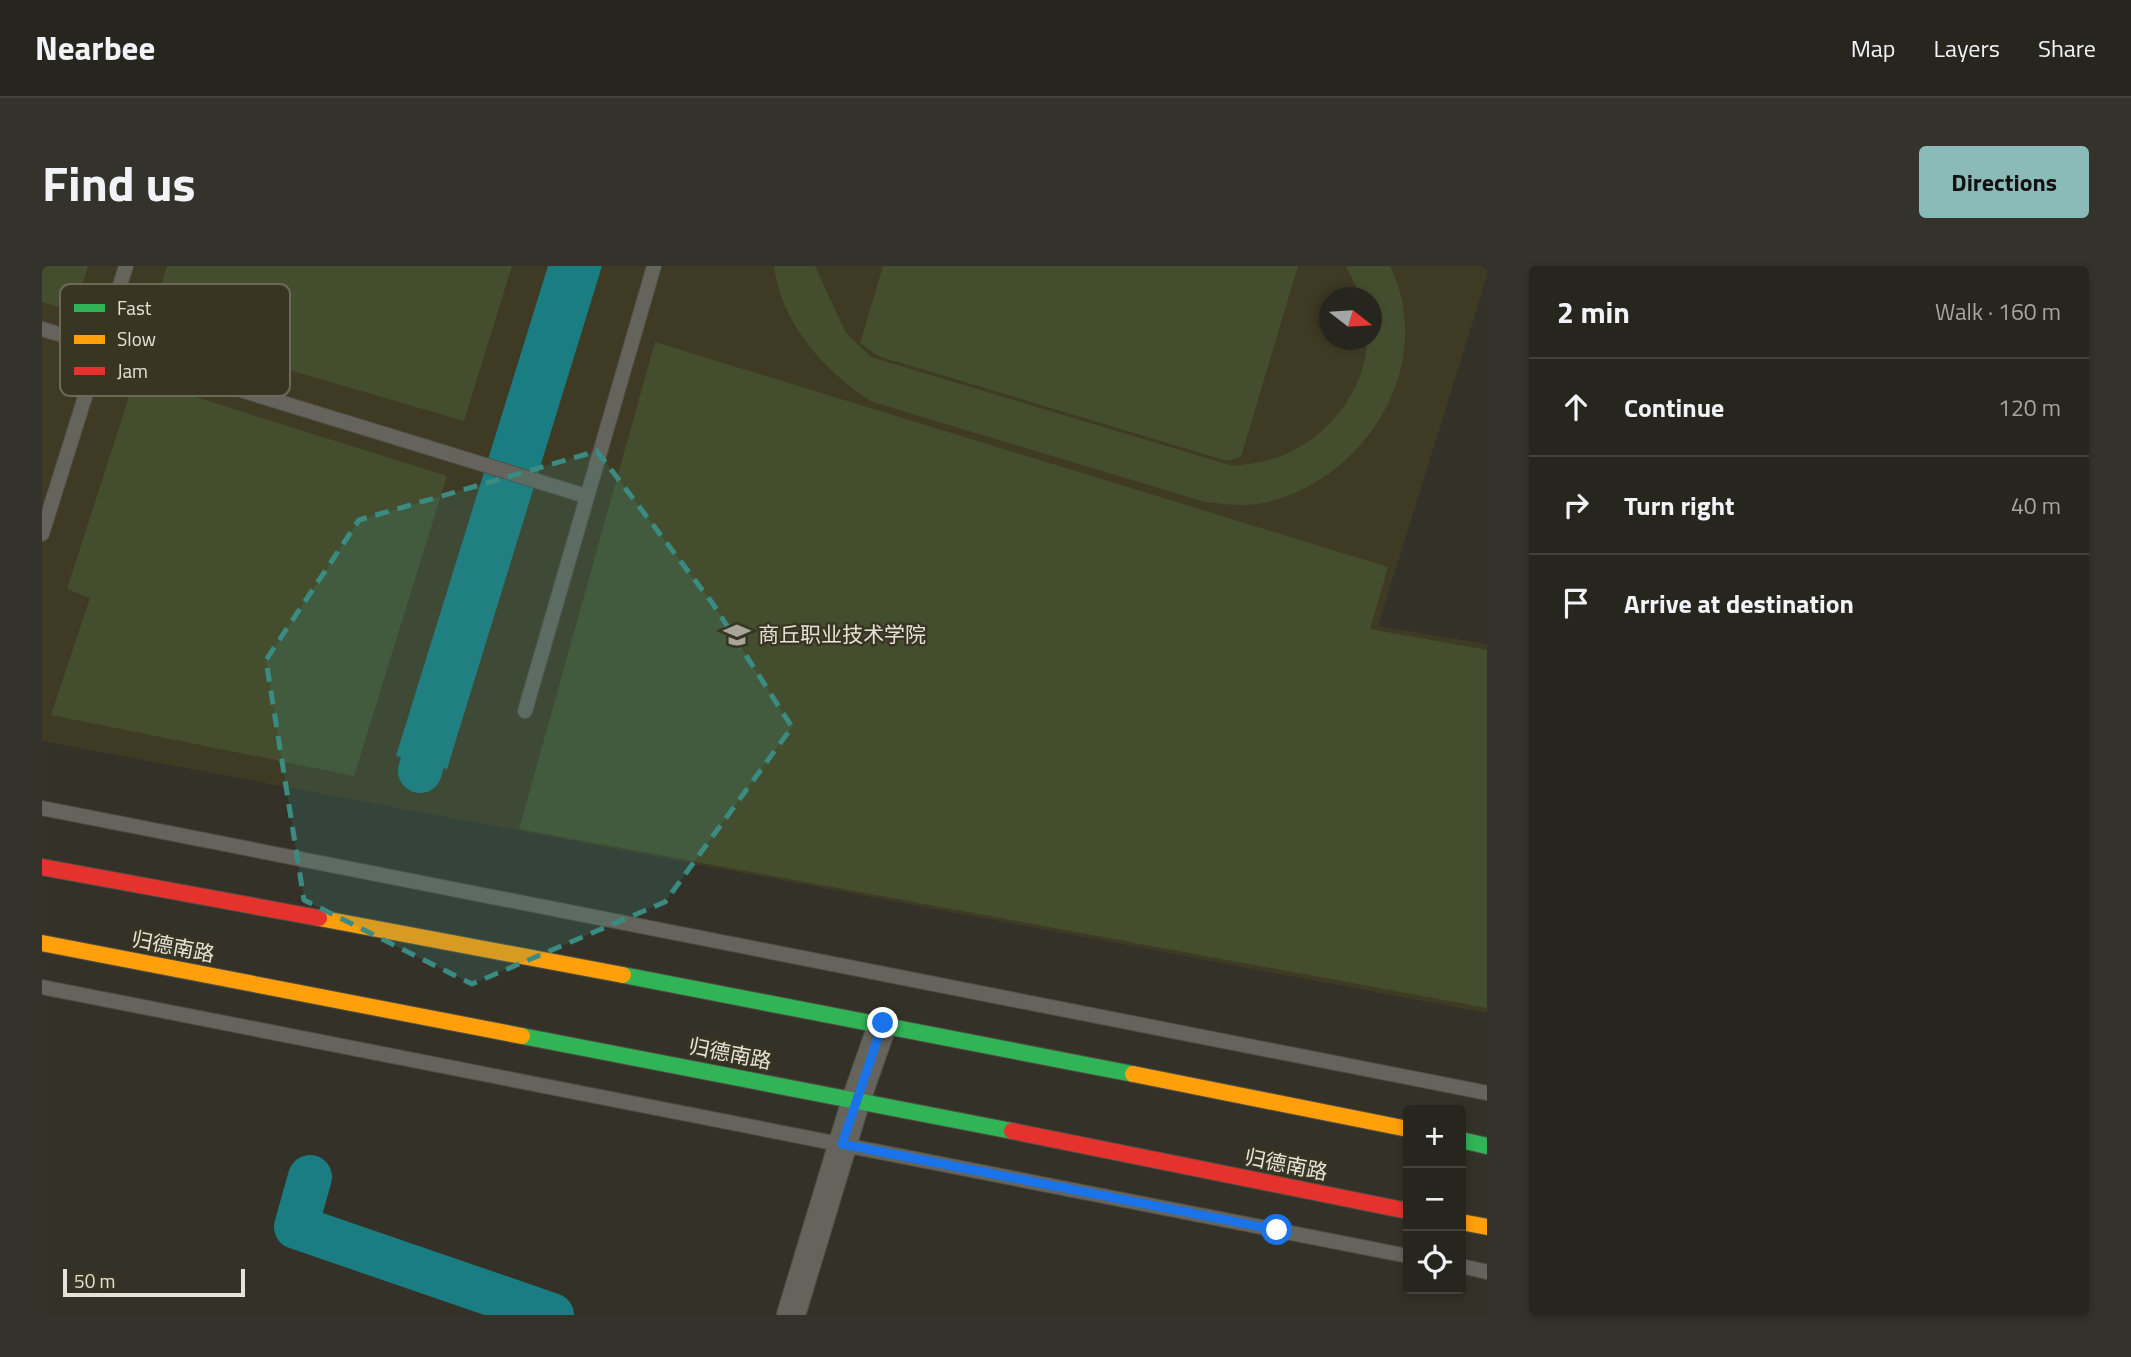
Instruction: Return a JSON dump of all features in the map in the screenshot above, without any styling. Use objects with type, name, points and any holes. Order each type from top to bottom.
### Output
[{"type":"highway","points":[[42,867],[883,1023],[1403,1128]]},
{"type":"highway","name":"归德南路","points":[[42,943],[856,1100],[1403,1210]]},
{"type":"highway","points":[[1466,1141],[1487,1146]]},
{"type":"highway","points":[[1466,1223],[1487,1227]]},
{"type":"street","points":[[791,1315],[842,1144],[883,1023]]},
{"type":"lane","points":[[120,284],[126,266]]},
{"type":"lane","points":[[525,711],[654,266]]},
{"type":"lane","points":[[42,329],[60,334]]},
{"type":"lane","points":[[42,534],[86,396]]},
{"type":"lane","points":[[259,396],[586,496]]},
{"type":"lane","points":[[42,808],[1487,1093]]},
{"type":"lane","points":[[42,987],[1403,1255]]},
{"type":"lane","points":[[1466,1267],[1487,1272]]},
{"type":"highlighted area","points":[[597,451],[713,604],[792,727],[665,902],[472,984],[304,900],[266,660],[359,520]]},
{"type":"shaded area","name":"商丘职业技术学院","points":[[42,266],[1487,266],[1487,276],[1378,626],[1487,644],[1487,1013],[42,741]]},
{"type":"green space","points":[[42,266],[88,266],[83,284],[60,284],[60,308],[42,302]]},
{"type":"green space","points":[[167,266],[512,266],[464,421],[290,370],[290,284],[162,284]]},
{"type":"green space","points":[[774,266],[815,266],[846,333],[871,357],[1233,466],[1281,456],[1314,437],[1341,410],[1351,394],[1360,377],[1366,350],[1382,350],[1382,287],[1356,287],[1346,266],[1390,266],[1403,303],[1405,341],[1398,378],[1383,413],[1361,444],[1333,470],[1300,491],[1263,503],[1241,505],[1205,502],[873,402],[839,377],[808,344],[785,307]]},
{"type":"green space","points":[[883,266],[1298,266],[1241,457],[1227,461],[878,356],[860,343]]},
{"type":"green space","points":[[655,342],[1388,567],[1370,629],[1487,650],[1487,1008],[519,829]]},
{"type":"green space","points":[[129,396],[192,396],[447,476],[354,776],[51,715],[90,598],[67,589]]},
{"type":"water","points":[[548,266],[602,266],[447,769],[396,756]]},
{"type":"waterway","points":[[420,771],[438,706]]},
{"type":"waterway","points":[[310,1177],[296,1227],[552,1315]]},
{"type":"traffic: fast","points":[[623,975],[1133,1074]]},
{"type":"traffic: fast","points":[[522,1036],[1012,1131]]},
{"type":"traffic: fast","points":[[1466,1141],[1487,1146]]},
{"type":"traffic: slow","points":[[319,918],[623,975]]},
{"type":"traffic: slow","points":[[42,943],[522,1036]]},
{"type":"traffic: slow","points":[[1133,1074],[1403,1128]]},
{"type":"traffic: slow","points":[[1466,1223],[1487,1227]]},
{"type":"traffic: jam","points":[[42,867],[319,918]]},
{"type":"traffic: jam","points":[[1012,1131],[1403,1210]]},
{"type":"place","name":"商丘职业技术学院","points":[[737,635]]},
{"type":"route","points":[[883,1023],[842,1144],[1277,1230]]}]
